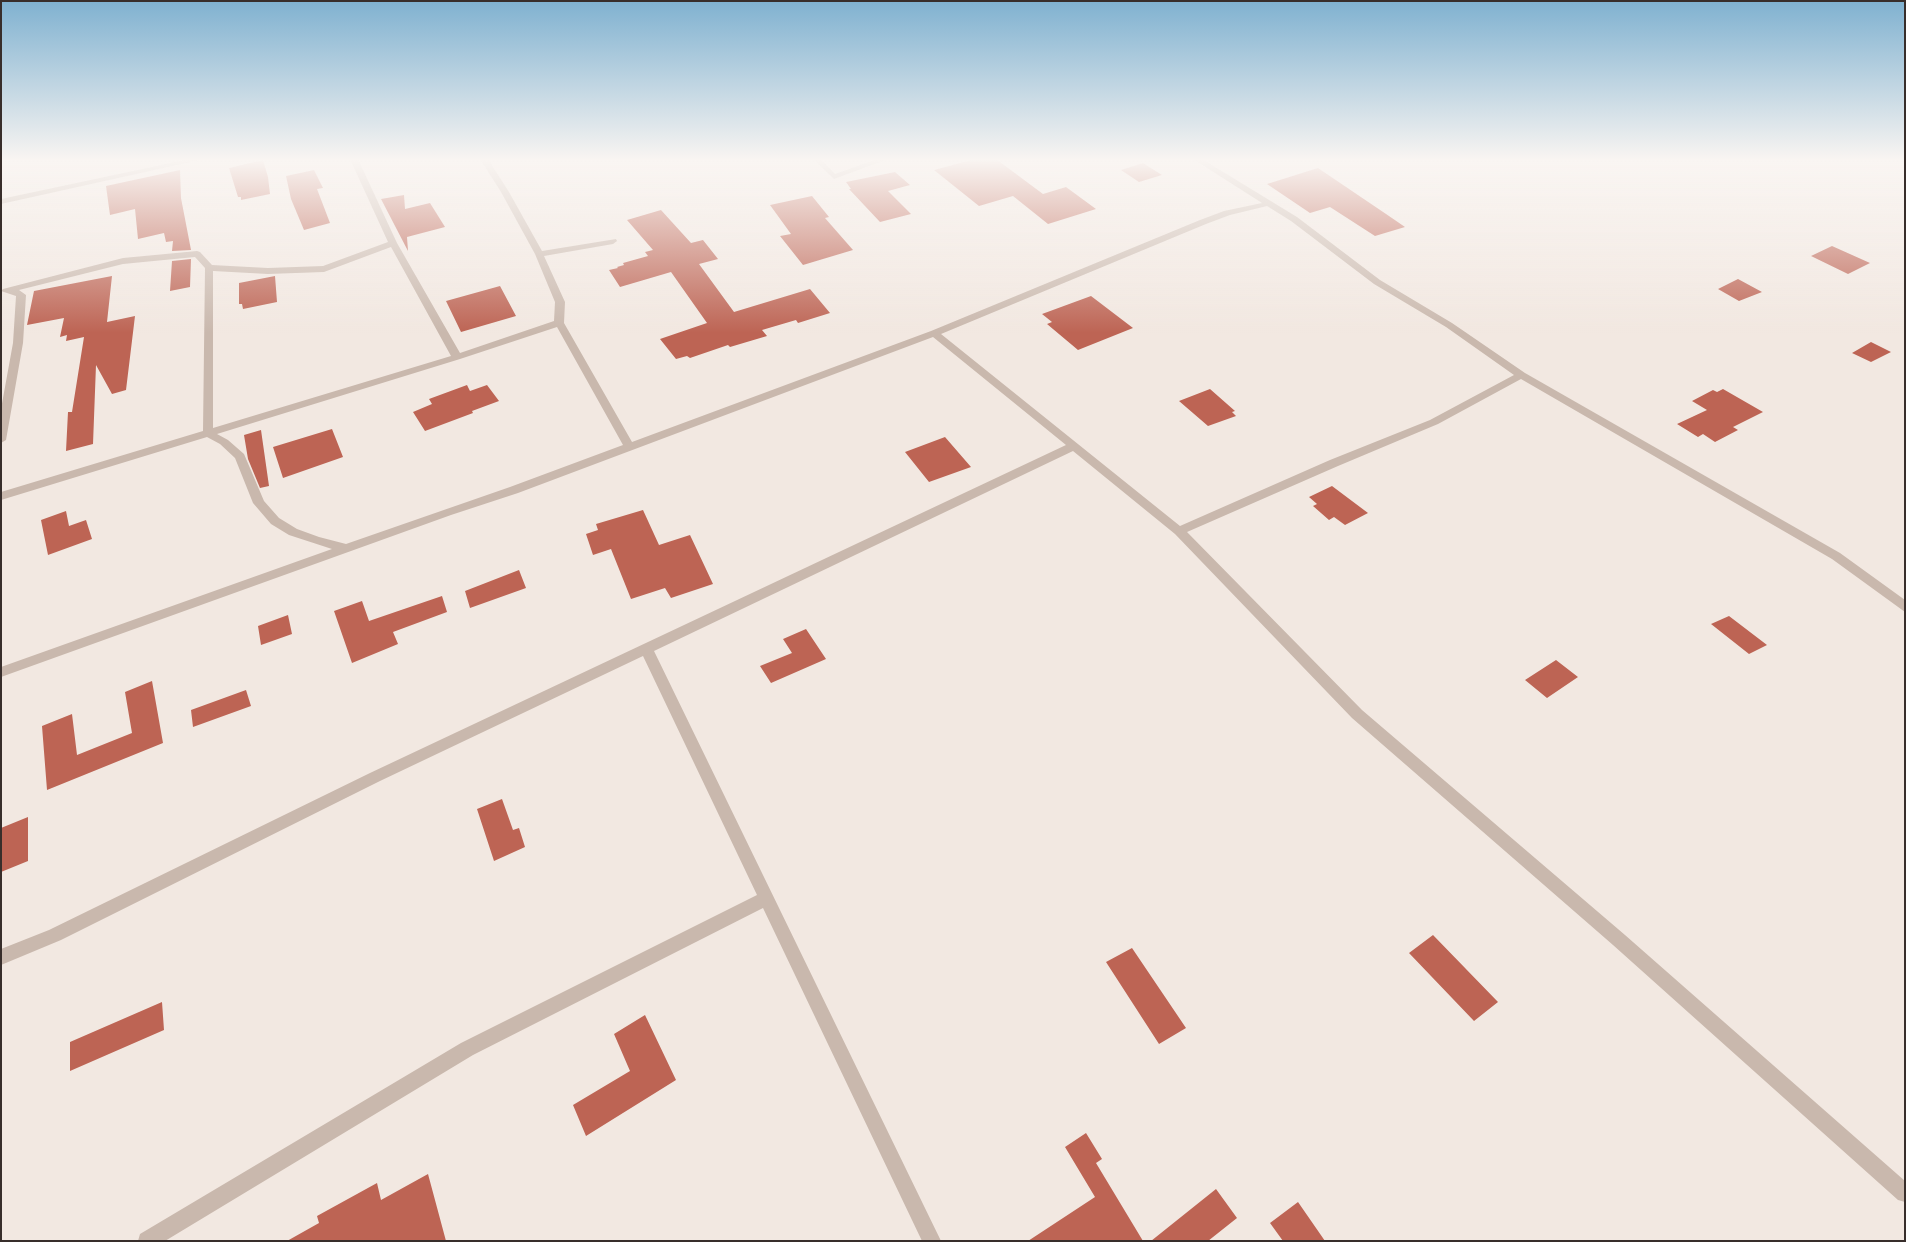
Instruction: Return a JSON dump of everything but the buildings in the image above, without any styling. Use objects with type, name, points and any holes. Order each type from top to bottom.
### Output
[{"type":"street","points":[[381,217],[393,243],[457,357]]},
{"type":"street","points":[[519,217],[540,254],[560,302],[559,323],[628,446]]},
{"type":"street","points":[[1,672],[447,512],[514,490],[934,333],[1216,217]]},
{"type":"street","points":[[1290,217],[1377,282],[1449,325],[1521,374],[1836,556],[1905,607]]},
{"type":"street","points":[[540,254],[613,241]]},
{"type":"street","points":[[208,268],[268,271],[324,269],[393,243]]},
{"type":"street","points":[[4,291],[123,261],[197,254],[208,268],[208,433]]},
{"type":"street","points":[[1,440],[18,343],[21,295],[14,291],[4,291]]},
{"type":"street","points":[[1,496],[457,357],[559,323]]},
{"type":"street","points":[[934,333],[1179,531],[1357,714],[1626,947],[1905,1193]]},
{"type":"street","points":[[1179,531],[1334,463],[1434,422],[1521,374]]},
{"type":"street","points":[[208,433],[224,442],[240,456],[259,503],[275,521],[293,532],[317,541],[347,548]]},
{"type":"street","points":[[1,957],[55,935],[375,777],[1074,446]]},
{"type":"street","points":[[646,648],[932,1241]]},
{"type":"street","points":[[147,1241],[467,1049],[767,898]]}]
